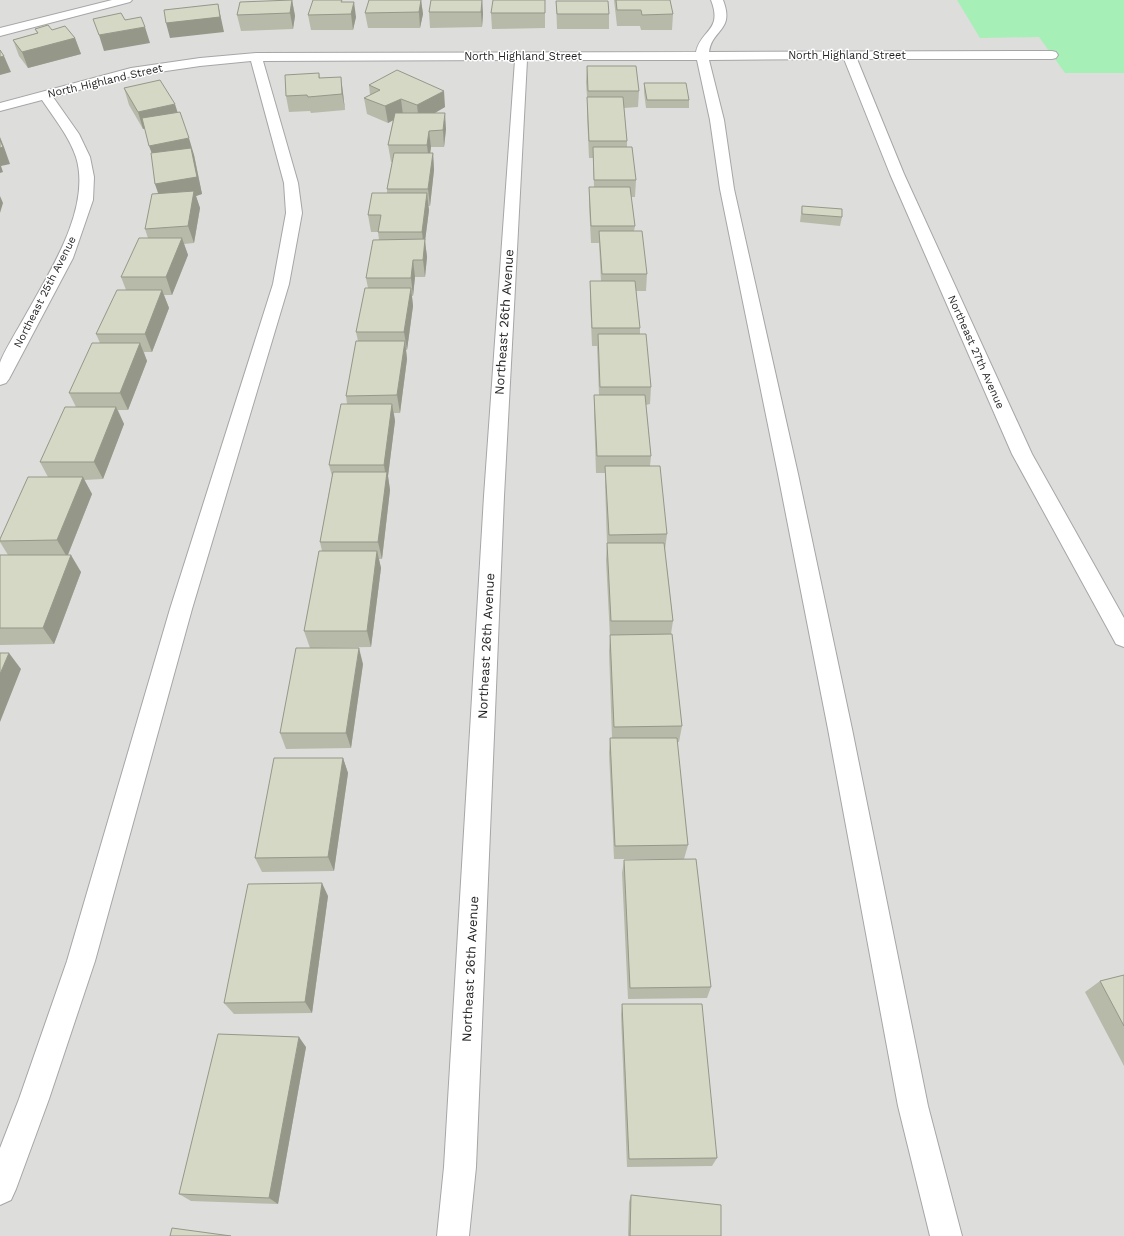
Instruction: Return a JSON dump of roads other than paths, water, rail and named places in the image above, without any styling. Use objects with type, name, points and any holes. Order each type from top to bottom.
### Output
[{"type":"street","points":[[0,32],[126,0]]},
{"type":"street","points":[[717,0],[721,16],[719,25],[705,44],[702,50],[702,55],[717,120],[727,189],[788,474],[840,728],[911,1098],[946,1236]]},
{"type":"street","name":"Northeast 27th Avenue","points":[[849,55],[897,174],[1022,454],[1124,638]]},
{"type":"street","name":"North Highland Street","points":[[0,107],[138,71],[200,62],[256,57],[1052,55]]},
{"type":"street","name":"Northeast 26th Avenue","points":[[453,1236],[460,1167],[494,496],[521,56]]},
{"type":"street","points":[[0,1189],[34,1099],[81,961],[182,610],[282,277],[294,213],[291,183],[256,57]]},
{"type":"street","name":"Northeast 25th Avenue","points":[[0,379],[65,258],[86,200],[87,177],[83,157],[72,134],[45,95]]}]
